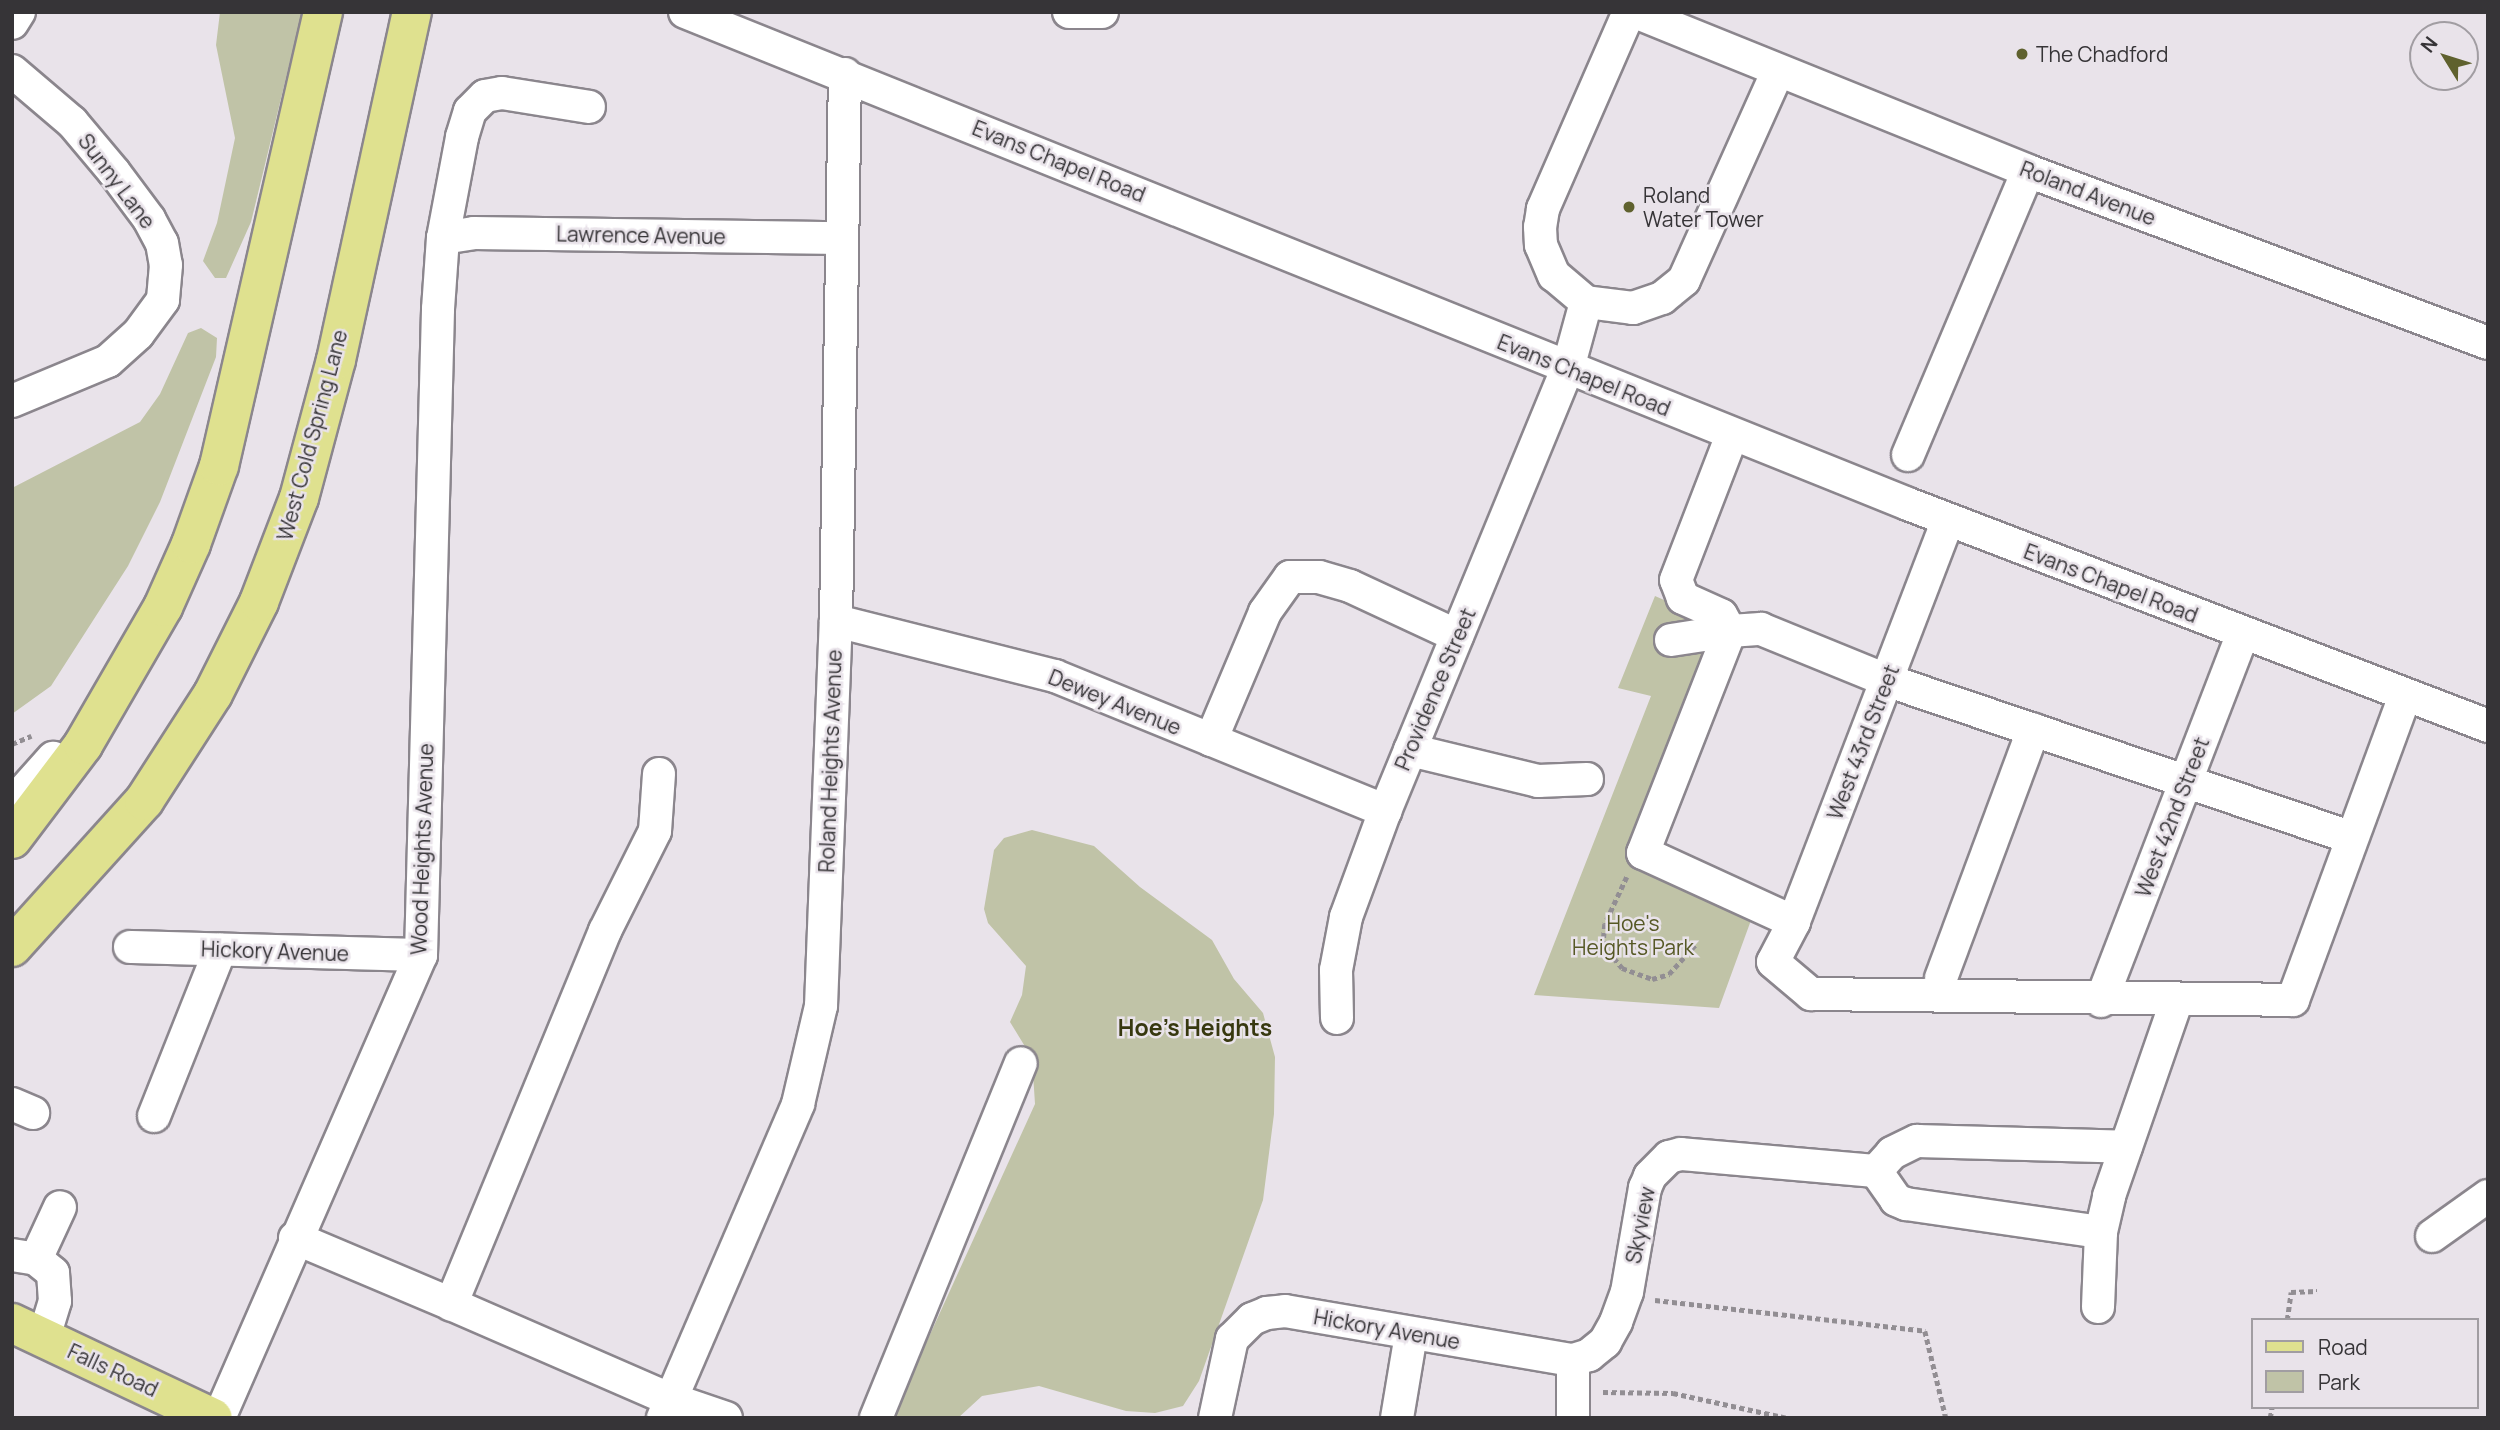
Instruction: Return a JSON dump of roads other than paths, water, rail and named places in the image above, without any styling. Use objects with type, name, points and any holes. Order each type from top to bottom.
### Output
[{"type":"main road","points":[[12,839],[83,745],[127,672],[191,544],[219,466],[323,12]]},
{"type":"main road","name":"West Cold Spring Lane","points":[[12,947],[144,801],[213,694],[263,592],[299,498],[336,360],[412,12]]},
{"type":"main road","name":"Falls Road","points":[[28,1331],[213,1418]]},
{"type":"street","points":[[12,23],[19,12]]},
{"type":"street","name":"Evans Chapel Road","points":[[685,12],[845,74],[1732,435],[2488,726]]},
{"type":"street","points":[[1069,12],[1102,12]]},
{"type":"street","points":[[1629,12],[1543,209],[1540,227],[1541,245],[1554,275],[1586,302],[1633,308],[1662,298],[1684,280],[1779,71]]},
{"type":"street","name":"Roland Avenue","points":[[1634,12],[1693,33],[1779,71],[2028,171],[2488,343]]},
{"type":"street","name":"Roland Avenue","points":[[1668,12],[1693,33]]},
{"type":"street","name":"Sunny Lane","points":[[12,71],[72,122],[114,172],[149,219],[162,243],[166,265],[163,300],[138,334],[108,360],[12,401]]},
{"type":"street","name":"Roland Heights Avenue","points":[[667,1408],[798,1104],[813,1057],[821,1006],[836,621],[845,74]]},
{"type":"street","name":"Wood Heights Avenue","points":[[219,1418],[295,1238],[421,955],[443,239],[462,136],[470,111],[485,96],[502,93],[589,107]]},
{"type":"street","points":[[1908,455],[2028,171]]},
{"type":"street","name":"Lawrence Avenue","points":[[443,239],[474,233],[841,237]]},
{"type":"street","name":"Providence Street","points":[[1337,1018],[1336,970],[1346,917],[1385,811],[1567,368],[1586,302]]},
{"type":"street","points":[[1730,631],[1721,615],[1684,598],[1676,580],[1732,435]]},
{"type":"street","name":"West 43rd Street","points":[[1948,520],[1794,922],[1773,962],[1811,994],[2101,1001]]},
{"type":"street","points":[[1211,740],[1265,612],[1290,577],[1319,577],[1350,586],[1457,636]]},
{"type":"street","name":"Dewey Avenue","points":[[836,621],[1055,676],[1385,811]]},
{"type":"street","points":[[1671,640],[1761,629],[1886,680],[2185,785],[2352,838]]},
{"type":"street","points":[[1730,631],[1643,853],[1794,922]]},
{"type":"street","name":"West 42nd Street","points":[[2101,1001],[2243,633]]},
{"type":"street","points":[[12,804],[127,672]]},
{"type":"street","points":[[2101,1001],[2293,1000],[2405,696]]},
{"type":"street","points":[[1941,978],[2033,730]]},
{"type":"street","points":[[1410,750],[1538,781],[1587,779]]},
{"type":"street","points":[[451,1304],[605,931],[655,831],[659,775]]},
{"type":"street","name":"Hickory Avenue","points":[[130,947],[421,955]]},
{"type":"street","points":[[154,1116],[220,950]]},
{"type":"street","points":[[2098,1307],[2101,1232],[2126,1147],[2176,1000]]},
{"type":"street","points":[[876,1418],[1021,1063]]},
{"type":"street","points":[[2101,1232],[1906,1205],[1896,1200],[1876,1171],[1892,1153],[1917,1141],[2126,1147]]},
{"type":"street","name":"Skyview","points":[[1573,1360],[1589,1355],[1605,1342],[1616,1322],[1627,1292],[1645,1188],[1650,1176],[1669,1157],[1681,1154],[1876,1171]]},
{"type":"street","points":[[2432,1236],[2488,1196]]},
{"type":"street","points":[[28,1331],[55,1301],[54,1273],[24,1257],[60,1207]]},
{"type":"street","points":[[295,1238],[451,1304],[667,1408],[726,1418]]},
{"type":"street","name":"Hickory Avenue","points":[[1215,1418],[1233,1339],[1252,1319],[1267,1312],[1285,1311],[1573,1360]]},
{"type":"street","points":[[1397,1418],[1411,1334]]},
{"type":"street","points":[[1573,1360],[1574,1407]]},
{"type":"place","name":"The Chadford","points":[[2022,54]]},
{"type":"place","name":"Roland Water Tower","points":[[1629,207]]},
{"type":"district","name":"Hoe's Heights","points":[[1195,1027]]},
{"type":"park label","name":"Hoe's Heights Park","points":[[1633,935]]}]
